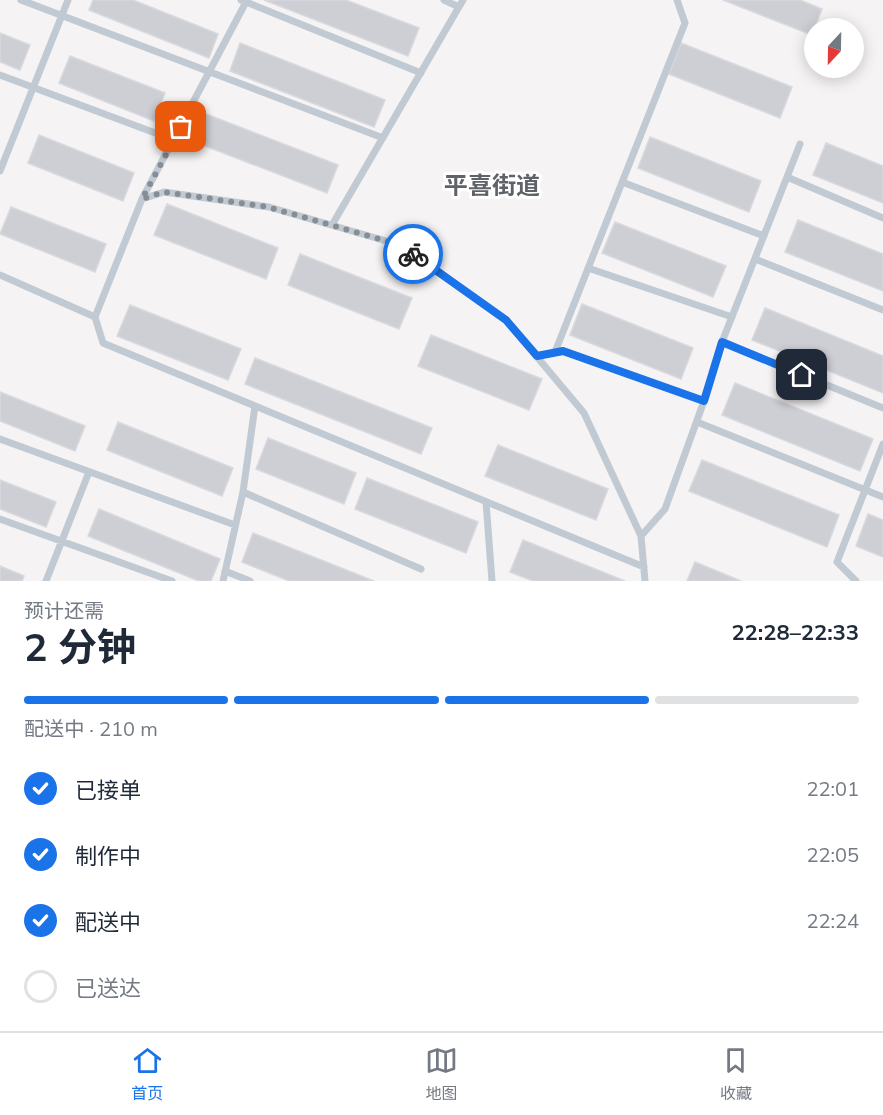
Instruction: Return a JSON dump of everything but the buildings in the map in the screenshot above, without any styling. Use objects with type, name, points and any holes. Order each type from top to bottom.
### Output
[{"type":"lane","points":[[21,0],[383,138]]},
{"type":"lane","points":[[0,171],[68,0]]},
{"type":"lane","points":[[332,225],[461,3],[444,0]]},
{"type":"lane","points":[[555,352],[685,23],[677,0]]},
{"type":"lane","points":[[421,73],[245,1],[142,199],[95,317],[103,343],[644,567]]},
{"type":"lane","points":[[0,75],[174,140]]},
{"type":"lane","points":[[641,536],[665,509],[697,422],[722,342],[800,144]]},
{"type":"lane","points":[[787,177],[883,218]]},
{"type":"lane","points":[[622,182],[764,236]]},
{"type":"lane","points":[[142,199],[164,192],[268,207],[400,245],[506,320],[584,413],[641,536],[645,581]]},
{"type":"lane","points":[[755,259],[883,310]]},
{"type":"lane","points":[[588,268],[732,317]]},
{"type":"lane","points":[[0,275],[95,317]]},
{"type":"lane","points":[[722,342],[883,408]]},
{"type":"lane","points":[[537,356],[563,351],[704,401]]},
{"type":"lane","points":[[223,581],[243,492],[255,406]]},
{"type":"lane","points":[[697,422],[883,497]]},
{"type":"lane","points":[[0,439],[236,525]]},
{"type":"lane","points":[[857,581],[837,562],[883,444]]},
{"type":"lane","points":[[46,581],[89,472]]},
{"type":"lane","points":[[243,492],[421,569]]},
{"type":"lane","points":[[486,502],[492,581]]},
{"type":"lane","points":[[0,519],[172,581]]},
{"type":"lane","points":[[225,571],[250,581]]},
{"type":"way so far","points":[[181,127],[142,199],[164,192],[268,207],[400,245],[413,254]]},
{"type":"district","name":"平喜街道","points":[[492,186]]},
{"type":"route","points":[[413,254],[506,320],[537,356],[563,351],[704,401],[722,342],[802,375]]}]
